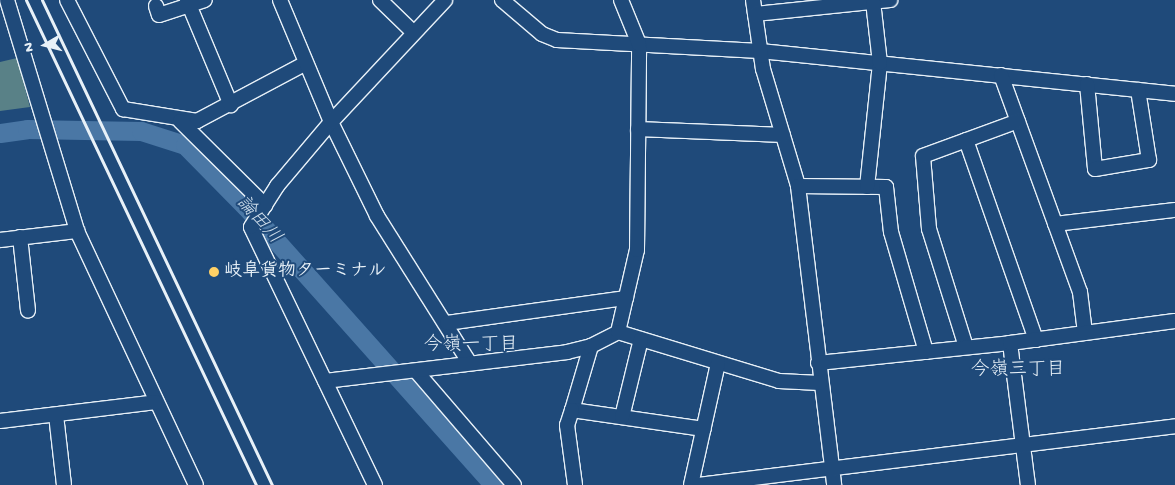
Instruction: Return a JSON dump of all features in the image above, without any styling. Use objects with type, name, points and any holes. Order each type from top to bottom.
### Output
[{"type":"street","points":[[7,0],[48,141],[77,231],[196,485]]},
{"type":"street","points":[[67,0],[123,109],[180,121],[196,121],[231,105],[306,63]]},
{"type":"street","points":[[156,6],[158,15],[188,2],[205,0]]},
{"type":"street","points":[[280,0],[332,122],[376,216],[447,323],[469,362]]},
{"type":"street","points":[[380,0],[414,33]]},
{"type":"street","points":[[375,485],[251,227],[277,186],[332,122],[445,0]]},
{"type":"street","points":[[502,0],[542,34],[557,40],[760,51],[1175,94]]},
{"type":"street","points":[[618,332],[637,250],[639,44],[621,0]]},
{"type":"street","points":[[753,0],[760,51],[798,186],[820,383],[834,485]]},
{"type":"street","points":[[755,14],[890,0]]},
{"type":"street","points":[[188,2],[231,105]]},
{"type":"street","points":[[867,187],[880,63],[873,2]]},
{"type":"street","points":[[1001,75],[1080,292],[1085,333]]},
{"type":"street","points":[[1087,84],[1095,169],[1149,160],[1138,90]]},
{"type":"street","points":[[180,121],[265,206]]},
{"type":"street","points":[[966,348],[929,229],[923,156],[1018,121]]},
{"type":"street","points":[[638,129],[783,135]]},
{"type":"street","points":[[966,140],[1036,340]]},
{"type":"street","points":[[798,186],[886,187],[891,232],[926,352]]},
{"type":"street","points":[[1055,224],[1175,210]]},
{"type":"street","points":[[0,240],[77,231]]},
{"type":"street","points":[[20,237],[28,311]]},
{"type":"street","points":[[447,323],[626,298]]},
{"type":"street","points":[[818,363],[1036,340],[1175,321]]},
{"type":"street","points":[[325,381],[591,346],[618,332],[779,381],[820,383]]},
{"type":"street","points":[[622,417],[640,339]]},
{"type":"street","points":[[1010,343],[1028,485]]},
{"type":"street","points":[[575,485],[567,425],[591,346]]},
{"type":"street","points":[[692,485],[718,363]]},
{"type":"street","points":[[412,371],[514,485]]},
{"type":"street","points":[[0,421],[156,402]]},
{"type":"street","points":[[572,410],[704,429]]},
{"type":"street","points":[[56,415],[64,485]]},
{"type":"street","points":[[697,485],[1175,426]]},
{"type":"green space","points":[[17,58],[30,107],[0,111],[0,62]]},
{"type":"waterway","name":"論田川","points":[[0,133],[27,129],[141,131],[185,145],[246,207],[494,485]]},
{"type":"railway","points":[[26,0],[256,485]]},
{"type":"railway","points":[[42,0],[272,485]]},
{"type":"place","name":"岐阜貨物ターミナル","points":[[214,272]]},
{"type":"district","name":"今嶺一丁目","points":[[471,346]]},
{"type":"district","name":"今嶺三丁目","points":[[1018,371]]}]
